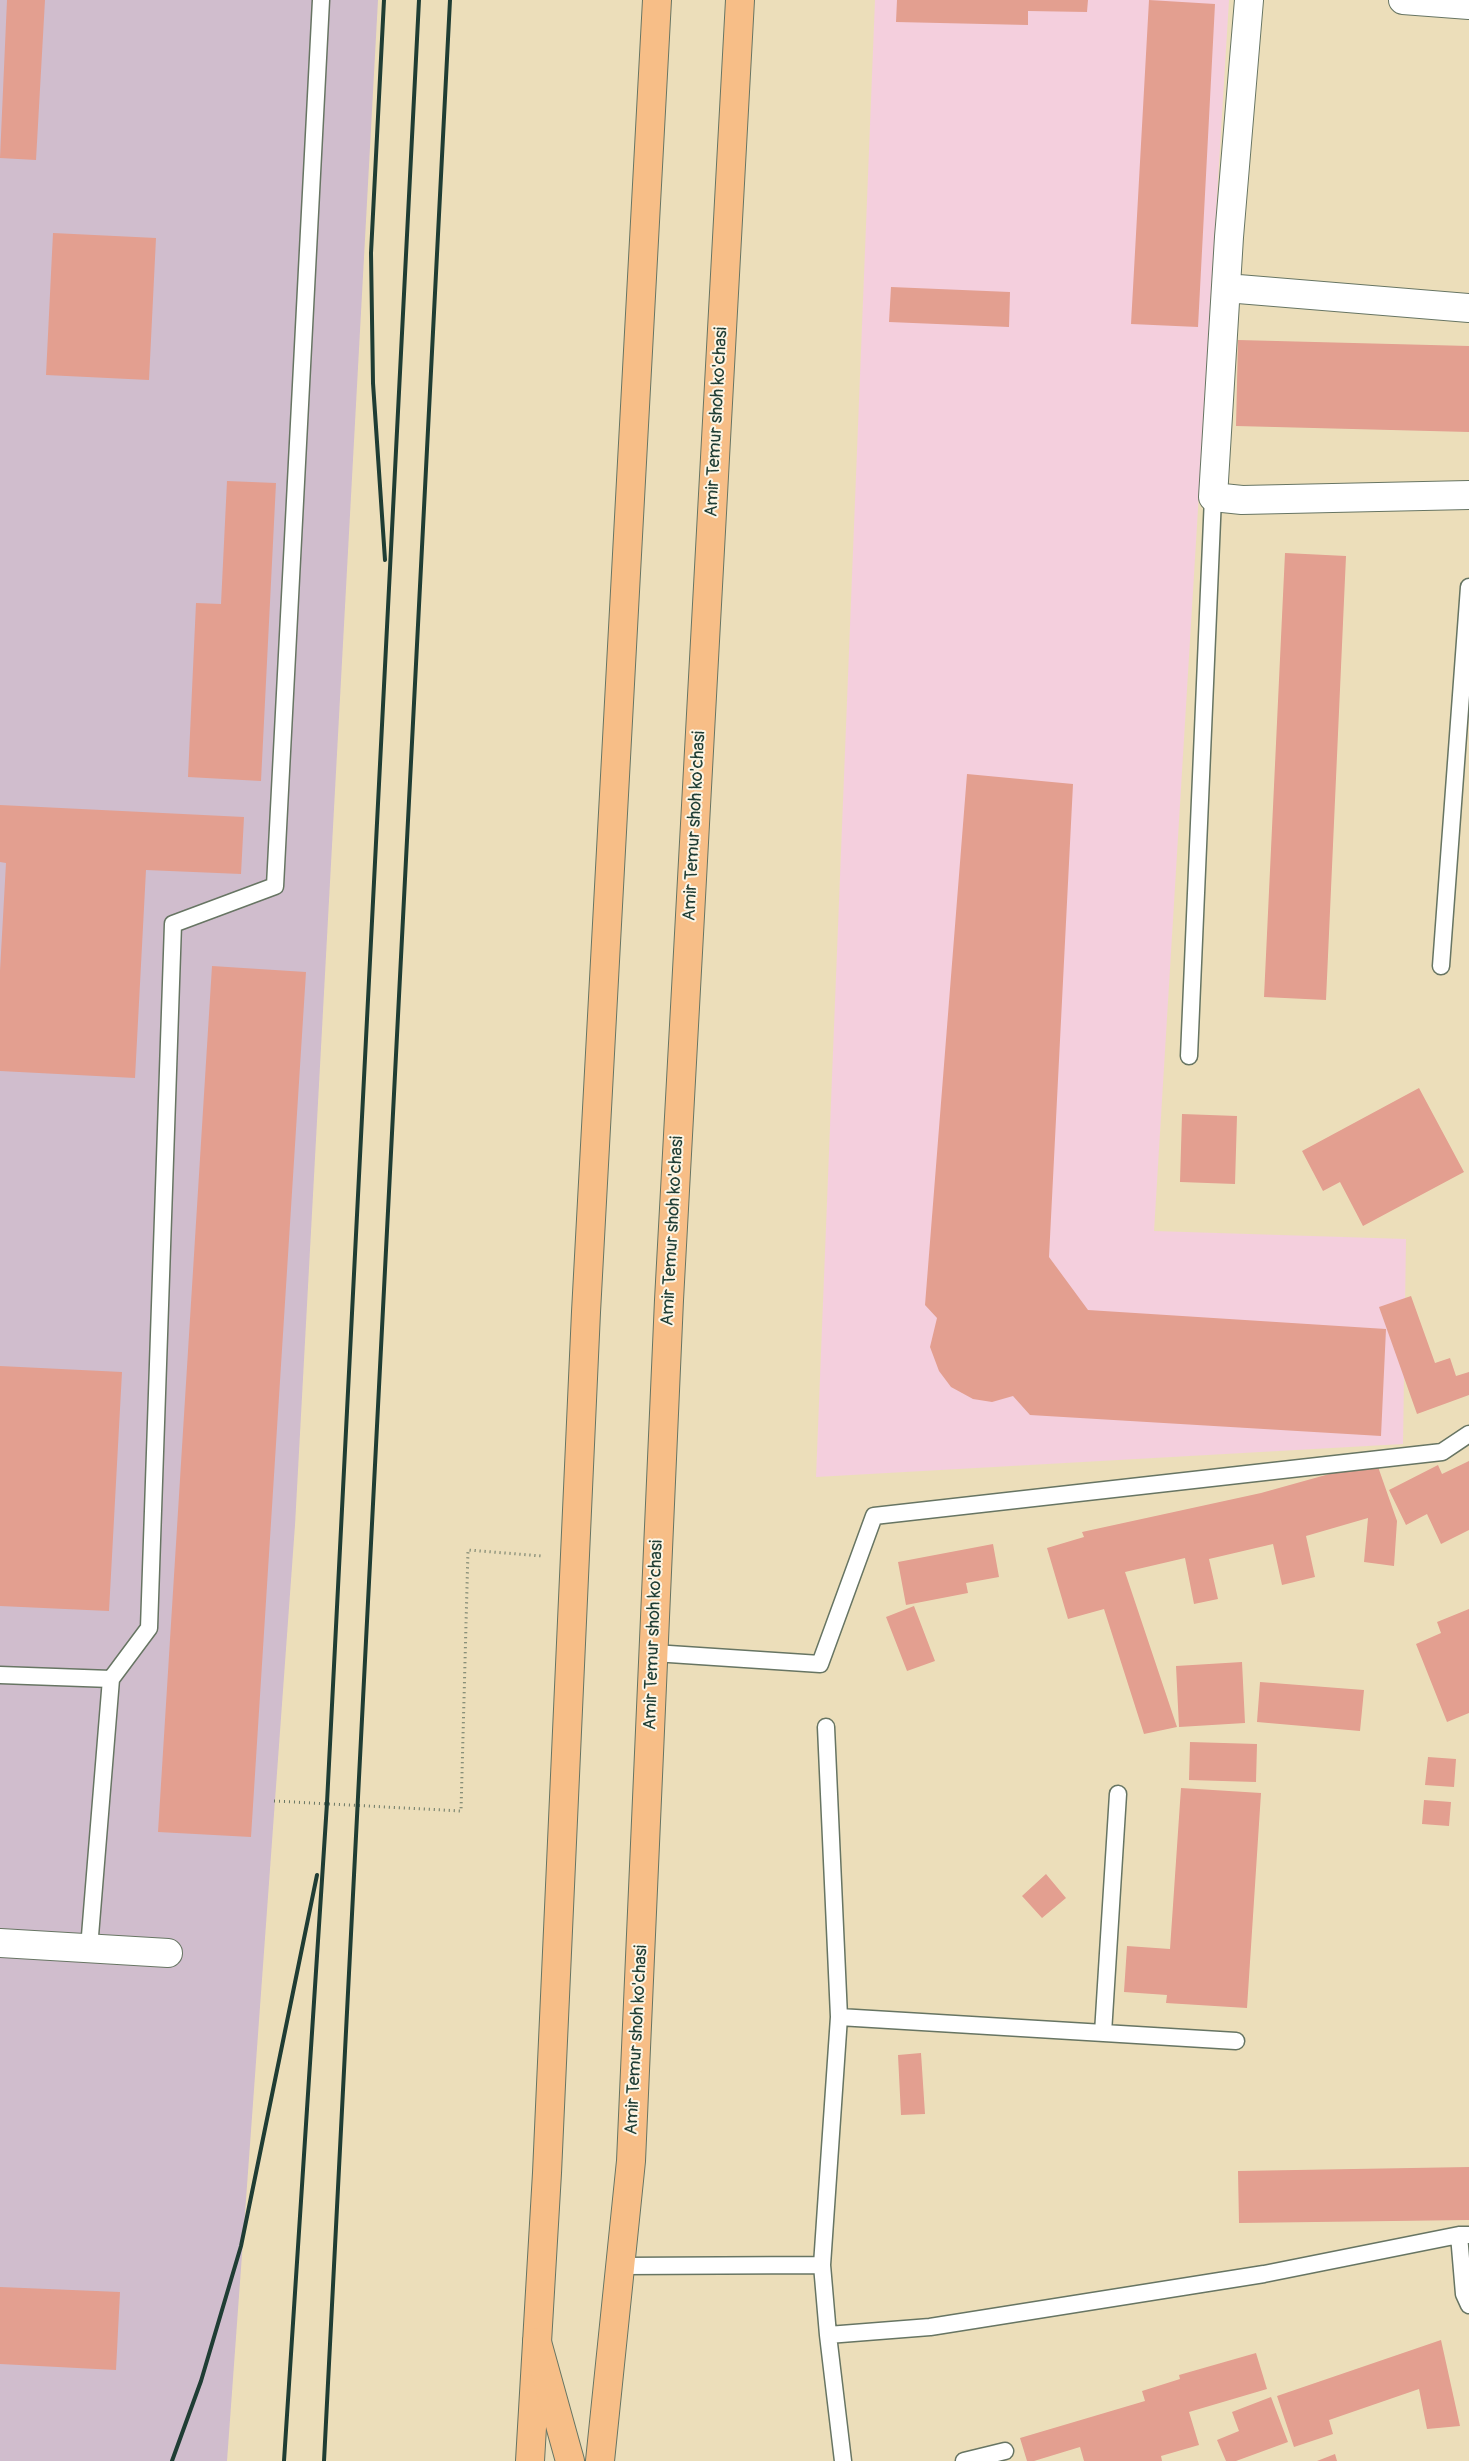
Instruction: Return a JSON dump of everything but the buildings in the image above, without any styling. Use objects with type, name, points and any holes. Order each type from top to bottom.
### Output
[{"type":"main road","points":[[530,2461],[547,2173],[586,1302],[657,0]]},
{"type":"main road","name":"Amir Temur shoh ko'chasi","points":[[600,2461],[631,2161],[670,1290],[740,0]]},
{"type":"main road","points":[[537,2342],[570,2461]]},
{"type":"street","points":[[1249,0],[1226,288],[1213,497],[1242,500],[1469,494]]},
{"type":"street","points":[[1403,0],[1469,5]]},
{"type":"street","points":[[1226,288],[1469,308]]},
{"type":"street","points":[[0,1943],[168,1953]]},
{"type":"lane","points":[[89,1948],[111,1679],[149,1628],[173,924],[276,886],[321,0]]},
{"type":"lane","points":[[1188,1056],[1213,497]]},
{"type":"lane","points":[[1441,966],[1469,587]]},
{"type":"lane","points":[[654,1653],[820,1664],[874,1516],[1442,1452],[1469,1434]]},
{"type":"lane","points":[[0,1675],[111,1679]]},
{"type":"lane","points":[[826,1727],[839,2017],[822,2265],[843,2461]]},
{"type":"lane","points":[[1103,2033],[1118,1794]]},
{"type":"lane","points":[[839,2017],[1236,2042]]},
{"type":"lane","points":[[828,2335],[930,2327],[1264,2274],[1464,2235],[1467,2298]]},
{"type":"lane","points":[[621,2266],[822,2265]]},
{"type":"lane","points":[[964,2461],[1005,2452]]},
{"type":"path","points":[[274,1801],[461,1811],[468,1550],[574,1559]]},
{"type":"shaded area","points":[[0,0],[378,0],[295,1525],[227,2461],[0,2461]]},
{"type":"shaded area","points":[[875,0],[1229,0],[1154,1231],[1406,1239],[1403,1444],[816,1477]]},
{"type":"railway","points":[[384,0],[371,253],[373,383],[385,560]]},
{"type":"railway","points":[[284,2461],[327,1803],[419,0]]},
{"type":"railway","points":[[324,2461],[450,0]]},
{"type":"railway","points":[[172,2461],[201,2381],[241,2246],[317,1875]]}]
